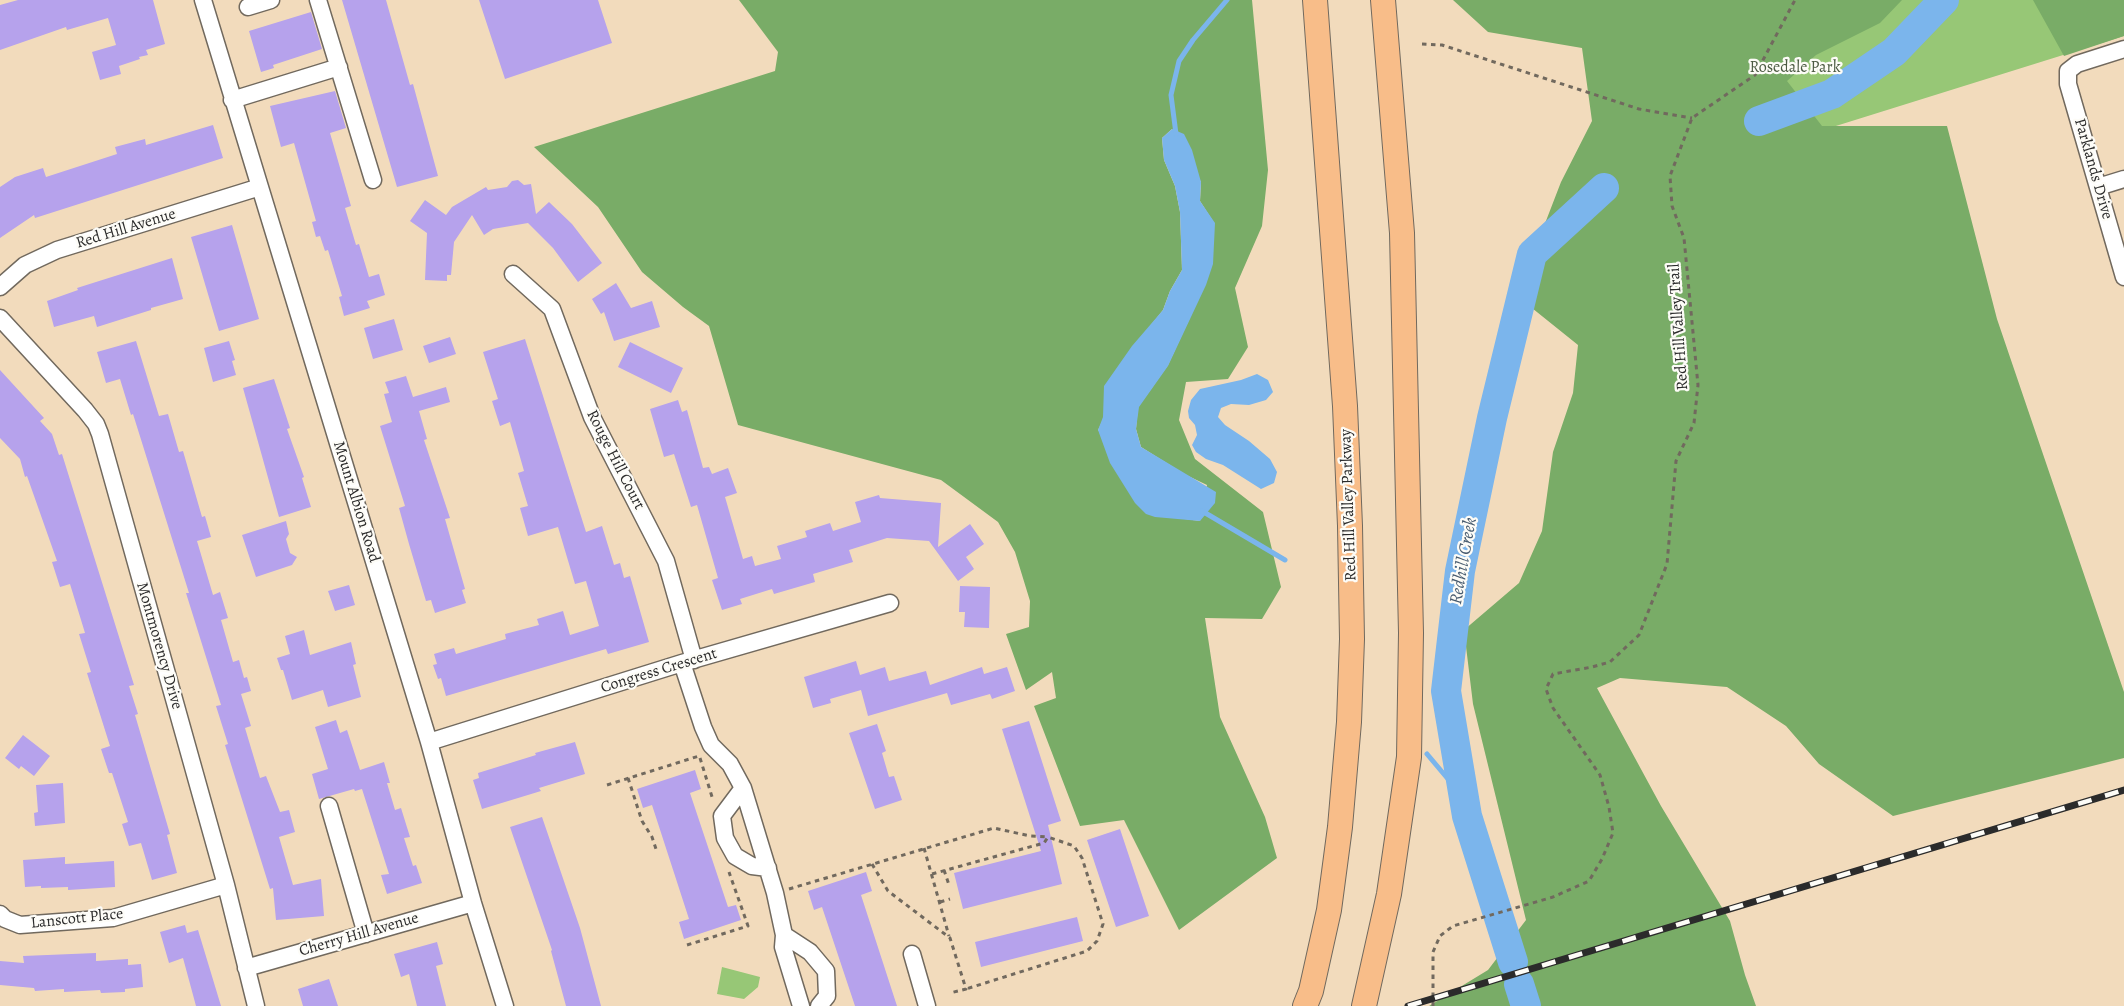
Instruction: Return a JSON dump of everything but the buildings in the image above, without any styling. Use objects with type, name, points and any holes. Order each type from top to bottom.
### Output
[{"type":"highway","points":[[1307,0],[1320,61]]},
{"type":"highway","name":"Red Hill Valley Parkway","points":[[1305,1006],[1311,991],[1329,910],[1340,827],[1349,723],[1352,639],[1345,406],[1315,0]]},
{"type":"highway","points":[[1364,1006],[1389,894],[1409,757],[1411,633],[1402,233],[1383,0]]},
{"type":"street","name":"Mount Albion Road","points":[[203,0],[429,742],[473,903],[505,1006]]},
{"type":"street","points":[[248,7],[271,0]]},
{"type":"street","points":[[318,0],[373,180]]},
{"type":"street","name":"Parklands Drive","points":[[2124,49],[2077,64],[2068,71],[2068,84],[2124,277]]},
{"type":"street","points":[[232,100],[339,67]]},
{"type":"street","points":[[2098,186],[2124,179]]},
{"type":"street","name":"Red Hill Avenue","points":[[0,287],[25,265],[57,250],[260,188]]},
{"type":"street","name":"Rouge Hill Court","points":[[513,274],[552,309],[592,417],[666,561],[703,727],[711,745],[729,764],[743,788],[775,893],[784,935],[783,947],[801,1006]]},
{"type":"street","name":"Montmorency Drive","points":[[0,318],[96,424],[226,885],[256,1006]]},
{"type":"street","name":"Congress Crescent","points":[[429,742],[688,661],[890,603]]},
{"type":"street","points":[[743,788],[722,816],[725,838],[735,856],[752,866],[768,868]]},
{"type":"street","points":[[329,806],[366,933]]},
{"type":"street","name":"Lanscott Place","points":[[0,914],[5,919],[20,925],[113,918],[226,885]]},
{"type":"street","name":"Cherry Hill Avenue","points":[[246,968],[473,903]]},
{"type":"street","points":[[784,935],[810,952],[826,971],[827,996],[819,1006]]},
{"type":"street","points":[[912,954],[927,1006]]},
{"type":"path","points":[[1422,44],[1442,45],[1639,109],[1692,118],[1755,75],[1795,0]]},
{"type":"path","name":"Red Hill Valley Trail","points":[[1433,1006],[1432,961],[1440,936],[1453,926],[1553,897],[1589,880],[1602,859],[1613,834],[1609,807],[1600,775],[1553,708],[1546,689],[1553,674],[1592,668],[1610,662],[1639,635],[1667,564],[1676,461],[1694,423],[1698,384],[1684,238],[1672,206],[1670,176],[1692,118]]},
{"type":"path","points":[[607,784],[699,756]]},
{"type":"path","points":[[628,778],[642,821],[656,849]]},
{"type":"path","points":[[775,893],[994,828],[1030,836],[1048,837],[1074,846],[1082,858],[1103,924],[1097,941],[1087,951],[950,993]]},
{"type":"path","points":[[932,874],[1044,843],[1048,837]]},
{"type":"path","points":[[924,848],[966,989]]},
{"type":"path","points":[[872,864],[888,891],[950,938]]},
{"type":"path","points":[[944,870],[949,885]]},
{"type":"path","points":[[940,902],[950,899]]},
{"type":"green space","points":[[739,0],[1252,0],[1268,170],[1262,226],[1235,288],[1248,347],[1228,379],[1186,382],[1179,420],[1195,459],[1263,512],[1281,587],[1262,619],[1205,618],[1220,717],[1265,817],[1277,858],[1179,930],[1124,820],[1080,826],[1034,706],[1056,698],[1052,672],[1026,690],[1006,634],[1029,627],[1030,601],[1015,552],[998,522],[941,480],[738,425],[709,326],[642,272],[598,207],[534,147],[775,71],[778,52]],"holes":[[[1172,129],[1201,182],[1200,201],[1214,223],[1191,315],[1168,365],[1138,407],[1136,429],[1141,447],[1184,474],[1207,485],[1200,521],[1185,519],[1098,430],[1151,325],[1163,310],[1170,291],[1182,270],[1180,212],[1175,186],[1164,160],[1162,138]]]},
{"type":"green space","points":[[1453,0],[1902,0],[1880,23],[1816,55],[1787,81],[1822,126],[1947,126],[1997,319],[2124,692],[2124,758],[1893,816],[1819,764],[1786,726],[1727,687],[1620,678],[1597,688],[1661,806],[1730,921],[1756,1006],[1429,1006],[1488,970],[1526,920],[1473,704],[1464,630],[1519,583],[1542,531],[1553,452],[1573,393],[1578,345],[1517,296],[1561,182],[1592,121],[1582,48],[1488,32]]},
{"type":"green space","name":"Rosedale Park","points":[[1707,0],[2124,0],[2124,36],[1743,155]]},
{"type":"green space","points":[[2033,0],[2124,0],[2124,36],[2064,56]]},
{"type":"green space","points":[[722,967],[760,977],[758,987],[744,999],[717,994]]},
{"type":"water","points":[[1172,129],[1184,134],[1192,150],[1201,182],[1200,201],[1215,223],[1213,264],[1206,285],[1168,366],[1139,407],[1136,429],[1141,447],[1216,492],[1215,503],[1200,521],[1155,517],[1146,514],[1135,503],[1110,463],[1098,430],[1103,417],[1104,386],[1132,346],[1163,310],[1170,291],[1182,270],[1180,212],[1175,186],[1164,160],[1162,138]]},
{"type":"water","points":[[1257,374],[1268,380],[1273,392],[1266,400],[1249,405],[1231,404],[1221,408],[1218,417],[1225,425],[1270,459],[1277,472],[1274,483],[1261,489],[1223,465],[1206,459],[1196,452],[1192,445],[1197,435],[1188,411],[1191,400],[1200,389]]},
{"type":"waterway","points":[[1176,134],[1171,95],[1179,61],[1193,40],[1227,0]]},
{"type":"waterway","name":"Redhill Creek","points":[[1759,121],[1832,94],[1894,52],[1944,0]]},
{"type":"waterway","name":"Redhill Creek","points":[[1513,962],[1467,816],[1446,691],[1460,571],[1492,418],[1532,254],[1604,188]]},
{"type":"waterway","points":[[1202,511],[1285,560]]},
{"type":"waterway","points":[[1427,754],[1464,798]]},
{"type":"waterway","name":"Redhill Creek","points":[[1519,984],[1526,1006]]},
{"type":"railway","points":[[1408,1006],[2124,790]]}]
